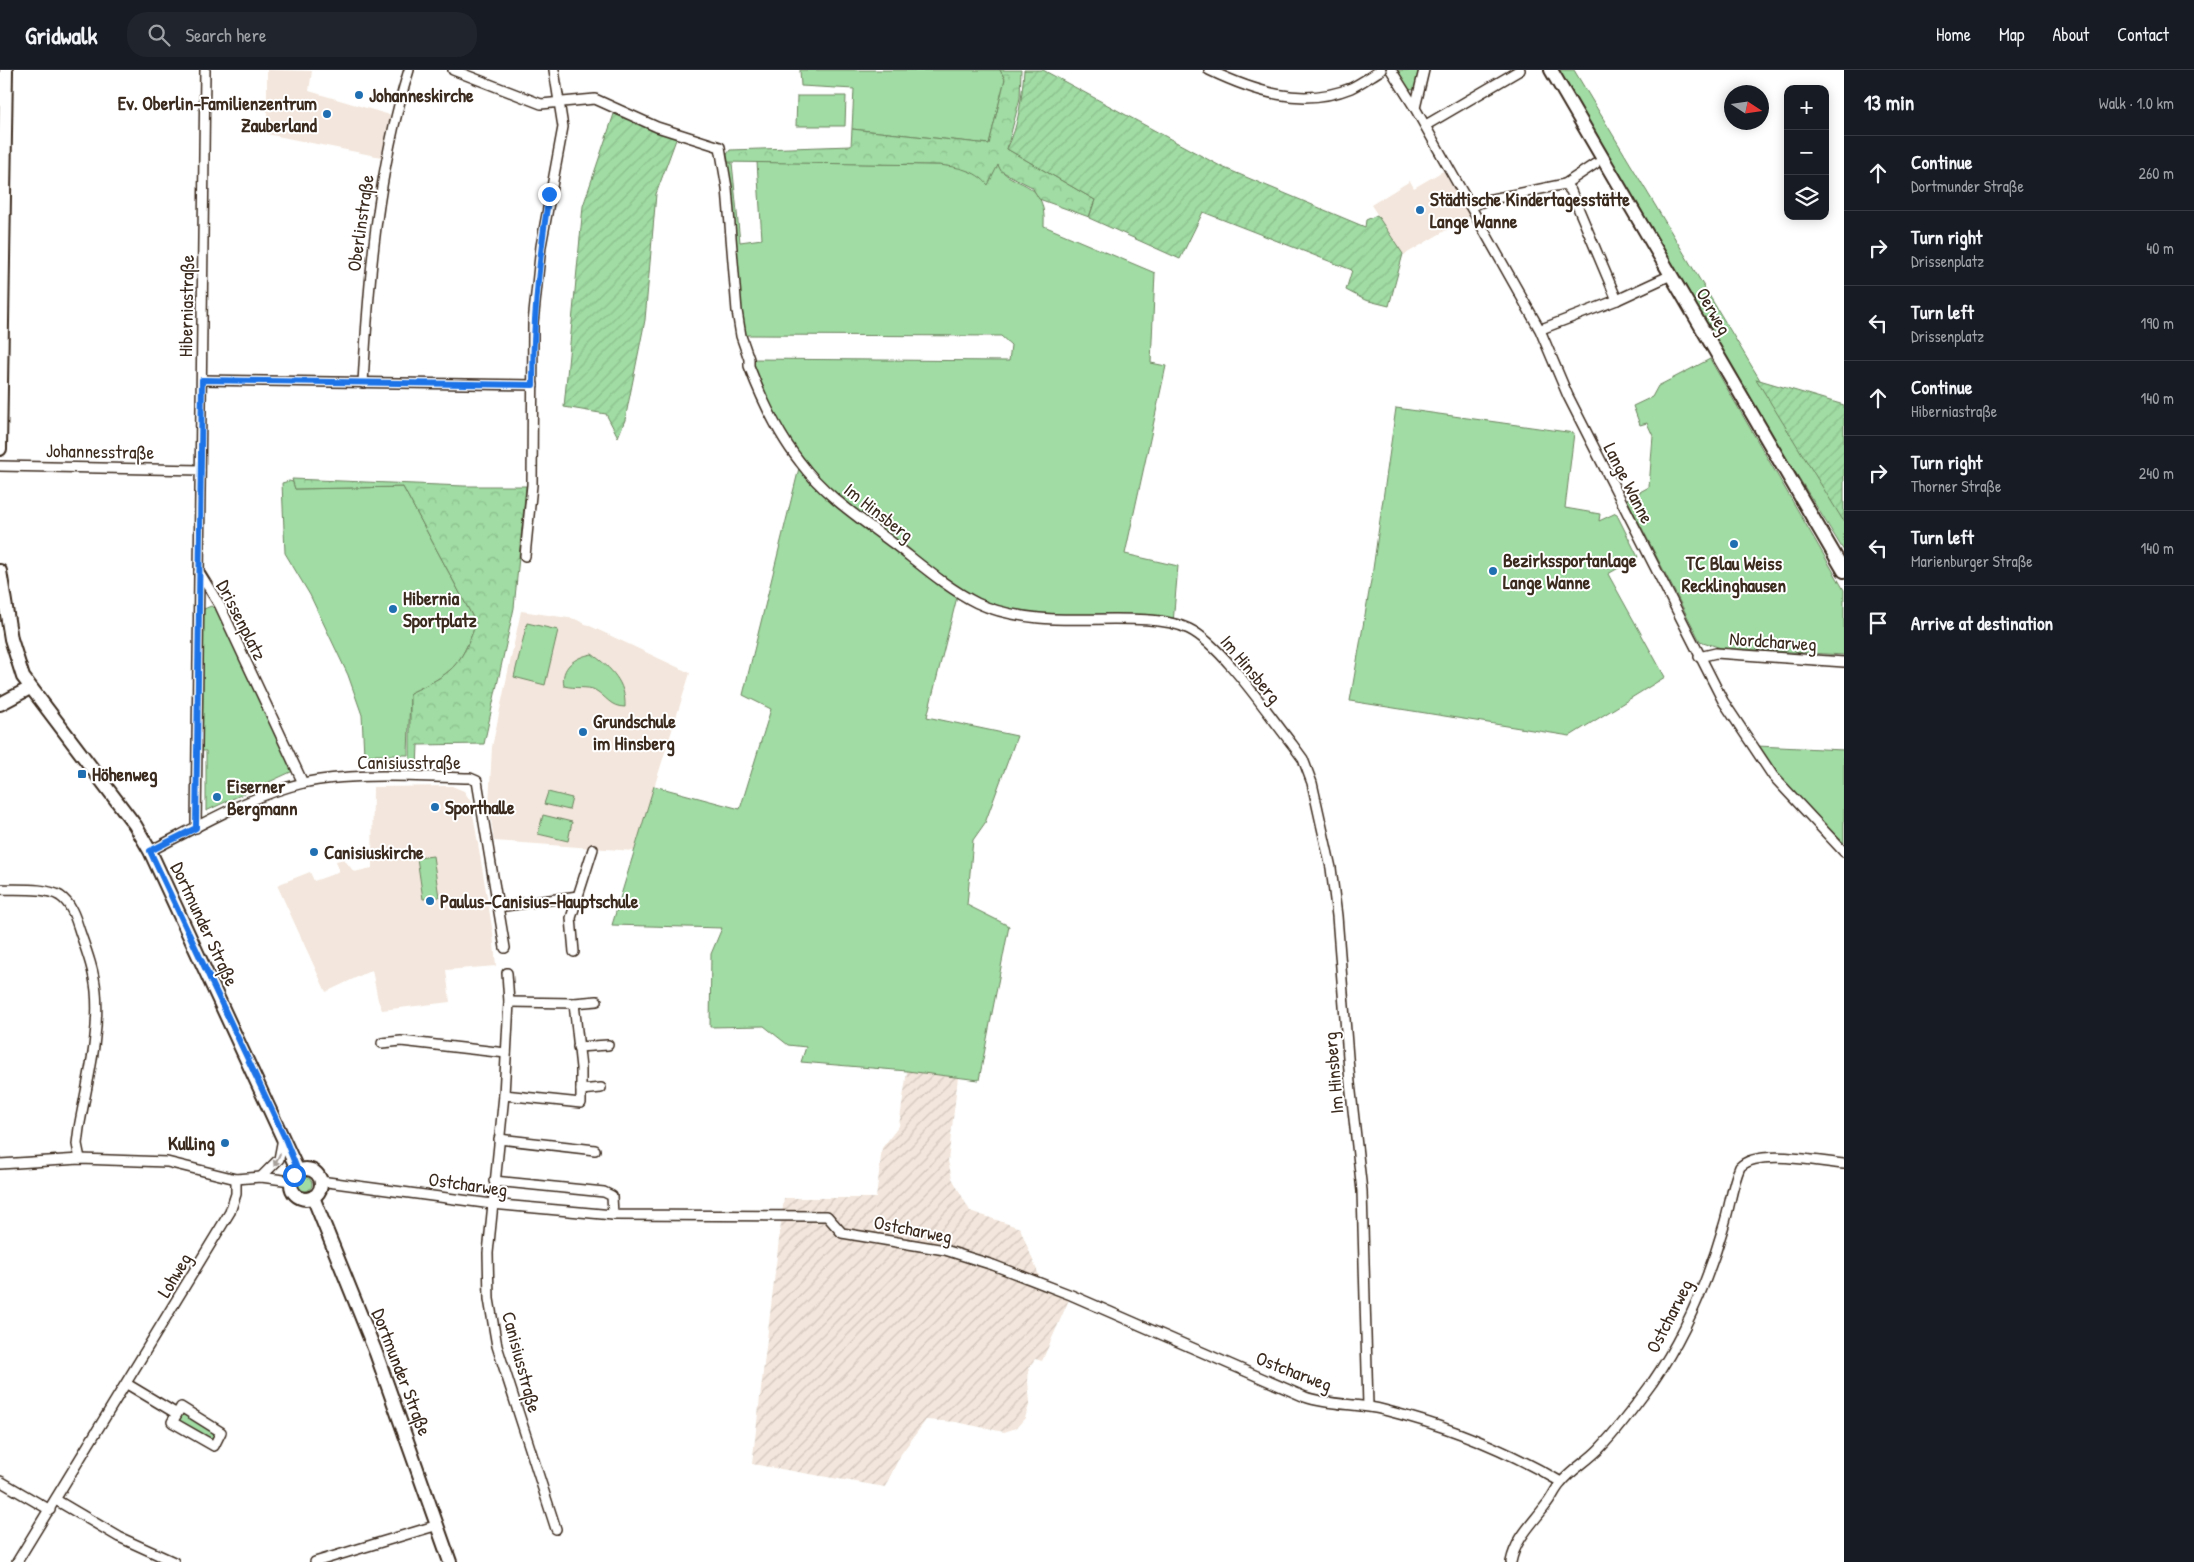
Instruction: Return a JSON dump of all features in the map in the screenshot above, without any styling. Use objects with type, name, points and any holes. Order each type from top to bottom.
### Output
[{"type":"main road","points":[[0,449],[6,70]]},
{"type":"main road","name":"Oerweg","points":[[1552,70],[1844,571]]},
{"type":"main road","name":"Dortmunder Straße","points":[[0,571],[11,640],[23,677],[135,825],[150,851],[284,1136],[295,1176],[292,1189],[297,1196],[305,1199],[313,1197],[376,1353],[450,1562]]},
{"type":"main road","points":[[0,704],[30,688]]},
{"type":"main road","points":[[295,1176],[312,1170],[320,1181],[320,1188],[313,1197]]},
{"type":"street","name":"Hiberniastraße","points":[[198,572],[205,70]]},
{"type":"street","name":"Oberlinstraße","points":[[363,383],[369,275],[378,203],[390,137],[409,70]]},
{"type":"street","points":[[453,70],[541,104],[558,102]]},
{"type":"street","points":[[525,556],[532,485],[533,323],[540,246],[563,128],[554,70]]},
{"type":"street","points":[[1209,70],[1242,86],[1295,97],[1320,95],[1350,88],[1381,70]]},
{"type":"street","name":"Lange Wanne","points":[[1391,70],[1426,125],[1540,330],[1568,396],[1723,701],[1773,776],[1844,852]]},
{"type":"street","points":[[1415,108],[1424,70]]},
{"type":"street","points":[[1426,125],[1520,70]]},
{"type":"street","name":"Im Hinsberg","points":[[558,102],[595,99],[657,127],[720,147],[732,231],[737,311],[749,366],[772,421],[800,463],[823,489],[961,594],[983,605],[1007,613],[1040,618],[1160,622],[1191,630],[1208,642],[1224,658],[1303,759],[1314,793],[1331,868],[1338,916],[1350,1084],[1362,1199],[1368,1406]]},
{"type":"street","points":[[1472,206],[1487,200],[1564,184],[1595,164]]},
{"type":"street","points":[[1564,184],[1572,192],[1617,300]]},
{"type":"street","points":[[1544,328],[1617,300],[1670,275]]},
{"type":"street","points":[[202,380],[533,385]]},
{"type":"street","name":"Johannesstraße","points":[[0,466],[200,470]]},
{"type":"street","name":"Drissenplatz","points":[[198,572],[220,606],[303,783]]},
{"type":"street","name":"Drissenplatz","points":[[196,828],[198,572]]},
{"type":"street","name":"Nordcharweg","points":[[1699,657],[1716,653],[1844,662]]},
{"type":"street","name":"Canisiusstraße","points":[[303,783],[346,778],[470,778],[477,781],[505,948]]},
{"type":"street","points":[[150,851],[243,805],[303,783]]},
{"type":"street","points":[[574,952],[571,918],[592,849]]},
{"type":"street","points":[[0,889],[48,892],[59,896],[68,903],[91,964],[96,990],[97,1018],[79,1128],[78,1144],[80,1159]]},
{"type":"street","points":[[498,907],[578,896]]},
{"type":"street","name":"Canisiusstraße","points":[[508,973],[504,1095],[488,1253],[489,1299],[497,1346],[556,1529]]},
{"type":"street","points":[[508,1002],[574,1003],[597,1001]]},
{"type":"street","points":[[504,1095],[581,1103],[582,1090],[574,1003]]},
{"type":"street","points":[[382,1043],[401,1041],[506,1053]]},
{"type":"street","points":[[578,1047],[608,1045]]},
{"type":"street","points":[[582,1090],[601,1088]]},
{"type":"street","points":[[261,1177],[280,1159],[284,1136]]},
{"type":"street","points":[[499,1139],[595,1150]]},
{"type":"street","name":"Ostcharweg","points":[[320,1181],[492,1204],[613,1215],[827,1216],[842,1233],[946,1250],[993,1265],[1070,1295],[1320,1402],[1368,1406],[1449,1431],[1525,1463],[1561,1482],[1601,1447],[1667,1360],[1687,1323],[1704,1284],[1724,1225],[1737,1175],[1746,1161],[1753,1158],[1773,1158],[1844,1164]]},
{"type":"street","points":[[0,1164],[80,1159],[168,1162],[236,1178],[295,1176]]},
{"type":"street","name":"Lohweg","points":[[17,1562],[128,1384],[230,1212],[236,1194],[236,1178]]},
{"type":"street","name":"Ostcharweg","points":[[494,1181],[604,1192],[612,1196],[613,1215]]},
{"type":"street","points":[[128,1384],[177,1414]]},
{"type":"street","points":[[181,1407],[222,1432],[214,1446],[172,1422],[177,1414],[181,1407]]},
{"type":"street","points":[[0,1481],[50,1510]]},
{"type":"street","points":[[1511,1562],[1514,1549],[1521,1535],[1547,1504],[1561,1482]]},
{"type":"street","points":[[56,1500],[119,1537],[174,1562]]},
{"type":"street","points":[[314,1562],[438,1525]]},
{"type":"shaded area","name":"Ev. Oberlin-Familienzentrum Zauberland","points":[[267,70],[312,71],[309,91],[390,115],[381,157],[267,134]]},
{"type":"shaded area","name":"Städtische Kindertagesstätte Lange Wanne","points":[[1443,171],[1470,216],[1404,255],[1371,205],[1410,181],[1414,188]]},
{"type":"shaded area","name":"Grundschule im Hinsberg","points":[[521,611],[575,619],[690,673],[634,851],[494,841],[489,805],[492,747]]},
{"type":"shaded area","name":"Paulus-Canisius-Hauptschule","points":[[452,786],[464,791],[471,802],[493,933],[496,966],[446,970],[450,1002],[382,1010],[372,970],[326,992],[277,885],[310,872],[314,881],[331,875],[339,871],[336,861],[344,859],[354,872],[372,868],[373,787]]},
{"type":"shaded area","points":[[907,1071],[958,1077],[948,1161],[952,1178],[970,1211],[1020,1228],[1042,1283],[1071,1295],[1042,1361],[1035,1359],[1029,1367],[1030,1402],[1025,1418],[1016,1428],[1004,1432],[956,1422],[926,1420],[901,1454],[885,1487],[752,1464],[784,1198],[876,1198],[882,1148],[899,1126]]},
{"type":"green space","points":[[800,70],[1000,70],[1005,79],[989,144],[852,129],[854,89],[801,86]]},
{"type":"green space","points":[[1000,70],[1021,70],[1020,98],[1007,149],[1095,200],[1089,217],[1039,199],[1032,187],[1001,171],[998,165],[988,185],[972,173],[959,168],[939,165],[722,162],[730,150],[851,146],[852,129],[989,144],[1005,79]]},
{"type":"green space","points":[[1024,70],[1043,70],[1222,167],[1365,227],[1366,220],[1377,215],[1403,254],[1389,306],[1365,300],[1346,290],[1352,270],[1203,212],[1180,259],[1089,218],[1095,200],[1007,149],[1017,120]]},
{"type":"green space","points":[[1398,70],[1420,70],[1414,90],[1408,89]]},
{"type":"green space","points":[[1553,70],[1574,70],[1844,520],[1844,551],[1673,274]]},
{"type":"green space","points":[[797,96],[846,96],[845,126],[796,126]]},
{"type":"green space","points":[[616,108],[678,134],[656,194],[645,320],[625,420],[618,437],[606,414],[564,407],[583,206]]},
{"type":"green space","points":[[757,162],[939,165],[959,167],[983,177],[998,165],[1011,178],[1034,191],[1040,199],[1044,226],[1155,273],[1151,363],[1166,366],[1125,554],[1178,566],[1173,623],[1007,613],[958,593],[927,717],[1017,736],[985,823],[973,840],[967,905],[1009,926],[979,1080],[907,1071],[801,1062],[806,1047],[788,1045],[764,1026],[710,1027],[711,954],[722,928],[612,925],[654,786],[740,809],[771,709],[743,695],[800,464],[772,421],[749,359],[1009,361],[1011,345],[1001,336],[741,335],[722,163],[732,163],[740,242],[762,239]]},
{"type":"green space","name":"TC Blau Weiss Recklinghausen","points":[[1710,359],[1844,590],[1844,655],[1721,648],[1700,641],[1627,499],[1649,487],[1653,436],[1647,423],[1640,425],[1633,406],[1652,397],[1658,386]]},
{"type":"green space","points":[[1756,379],[1844,405],[1844,522]]},
{"type":"green space","name":"Bezirkssportanlage Lange Wanne","points":[[1396,408],[1574,433],[1565,508],[1600,514],[1599,521],[1616,513],[1638,557],[1608,574],[1665,677],[1570,736],[1350,701],[1373,569]]},
{"type":"green space","points":[[292,479],[464,486],[526,486],[514,608],[484,744],[418,745],[417,769],[410,770],[410,693],[436,680],[453,667],[465,650],[476,623],[403,487],[295,489]]},
{"type":"green space","name":"Hibernia Sportplatz","points":[[293,482],[295,489],[403,487],[476,623],[465,650],[453,667],[436,680],[410,693],[408,755],[364,755],[362,715],[348,675],[310,595],[285,553],[282,483]]},
{"type":"green space","points":[[211,606],[218,611],[293,771],[206,811],[206,751],[201,751],[203,613],[204,609]]},
{"type":"green space","points":[[527,623],[558,630],[545,685],[514,677]]},
{"type":"green space","points":[[592,654],[616,676],[623,690],[625,707],[612,703],[592,689],[564,686],[564,673],[570,664],[586,655]]},
{"type":"green space","points":[[1757,746],[1844,750],[1844,843],[1787,785]]},
{"type":"green space","points":[[548,792],[572,798],[569,810],[544,804]]},
{"type":"green space","points":[[543,815],[572,822],[568,841],[538,834]]},
{"type":"green space","points":[[433,856],[439,897],[423,899],[417,858]]},
{"type":"green space","points":[[305,1177],[310,1179],[312,1184],[310,1189],[305,1191],[300,1189],[298,1184],[300,1179]]},
{"type":"green space","points":[[183,1413],[218,1433],[212,1442],[178,1420]]},
{"type":"place","name":"Johanneskirche","points":[[359,95]]},
{"type":"place","name":"Ev. Oberlin-Familienzentrum Zauberland","points":[[327,114]]},
{"type":"place","name":"Städtische Kindertagesstätte Lange Wanne","points":[[1420,210]]},
{"type":"place","name":"TC Blau Weiss Recklinghausen","points":[[1734,544]]},
{"type":"place","name":"Bezirkssportanlage Lange Wanne","points":[[1493,571]]},
{"type":"place","name":"Hibernia Sportplatz","points":[[393,609]]},
{"type":"place","name":"Grundschule im Hinsberg","points":[[583,732]]},
{"type":"place","name":"Höhenweg","points":[[82,774]]},
{"type":"place","name":"Eiserner Bergmann","points":[[217,797]]},
{"type":"place","name":"Sporthalle","points":[[435,807]]},
{"type":"place","name":"Canisiuskirche","points":[[314,852]]},
{"type":"place","name":"Paulus-Canisius-Hauptschule","points":[[430,901]]},
{"type":"place","name":"Kulling","points":[[225,1143]]},
{"type":"route","points":[[294,1175],[298,1171],[284,1136],[150,851],[196,828],[202,380],[533,385],[533,323],[540,246],[549,194]]}]
